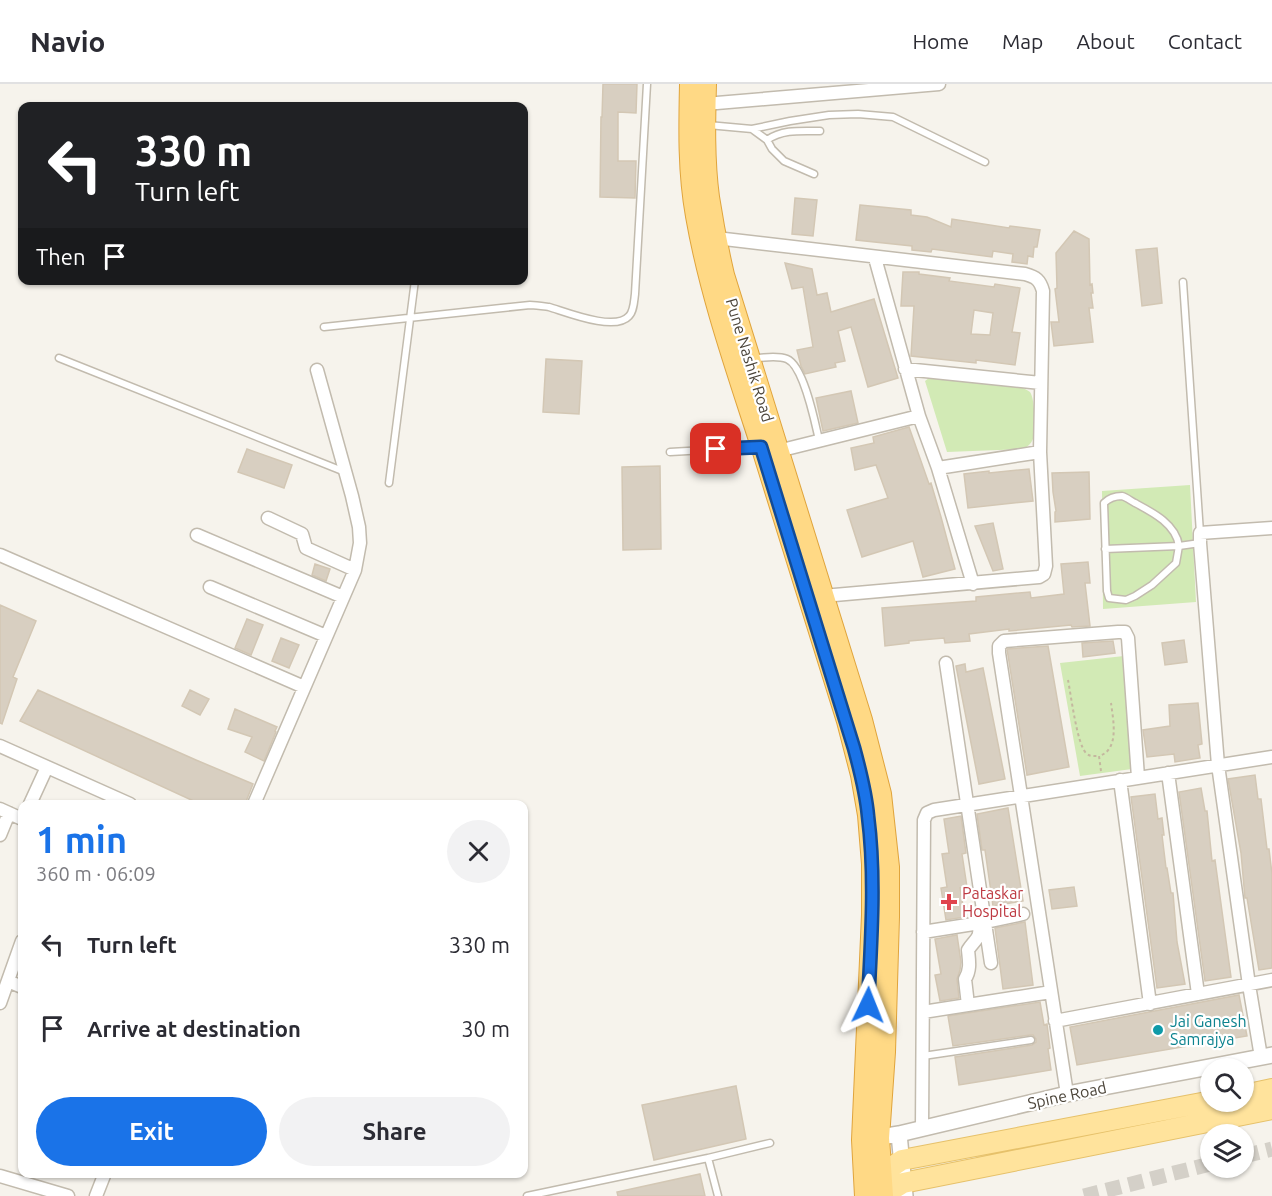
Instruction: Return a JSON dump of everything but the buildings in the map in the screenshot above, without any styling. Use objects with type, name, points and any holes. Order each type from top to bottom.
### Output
[{"type":"highway","name":"Pune Nashik Road","points":[[690,84],[690,166],[695,213],[705,262],[823,596],[873,759],[881,794],[889,867],[889,917],[880,1137],[872,1195]]},
{"type":"highway","name":"Pune Nashik Road","points":[[706,94],[705,124],[709,194],[724,275],[749,358],[770,449],[854,748],[868,815],[872,864],[881,1174],[872,1195]]},
{"type":"main road","points":[[1254,1093],[1272,1089]]},
{"type":"main road","name":"Spine Road","points":[[881,1174],[902,1160],[1200,1103]]},
{"type":"main road","points":[[872,1195],[904,1190],[1272,1109]]},
{"type":"street","points":[[706,94],[939,84]]},
{"type":"street","points":[[716,238],[1025,274],[1035,277],[1041,283],[1043,291],[1040,452],[1046,566],[1044,574],[1039,577],[973,584],[823,596]]},
{"type":"street","points":[[875,258],[919,416],[938,468],[973,584]]},
{"type":"street","points":[[905,369],[1041,383]]},
{"type":"street","points":[[256,800],[355,570],[360,543],[359,527],[317,370]]},
{"type":"street","points":[[770,449],[819,440],[919,416]]},
{"type":"street","points":[[938,468],[1040,452]]},
{"type":"street","points":[[268,518],[302,534],[306,548],[355,570]]},
{"type":"street","points":[[1266,1056],[1249,985],[1218,765],[1200,538],[1272,528]]},
{"type":"street","points":[[197,535],[343,597]]},
{"type":"street","points":[[0,555],[304,687]]},
{"type":"street","points":[[210,587],[326,636]]},
{"type":"street","points":[[1067,1094],[999,646],[1004,641],[1125,632],[1128,638],[1138,777]]},
{"type":"street","points":[[946,663],[968,804],[982,922],[991,963]]},
{"type":"street","points":[[0,746],[121,800]]},
{"type":"street","points":[[922,1128],[924,820],[927,813],[968,804],[1138,777],[1272,759]]},
{"type":"street","points":[[32,800],[46,766]]},
{"type":"street","points":[[1168,773],[1198,994]]},
{"type":"street","points":[[1120,780],[1150,1004]]},
{"type":"street","points":[[0,835],[4,811],[18,817]]},
{"type":"street","points":[[923,932],[1023,914]]},
{"type":"street","points":[[968,1005],[965,979],[970,965],[968,950],[980,934],[982,922]]},
{"type":"street","points":[[0,1003],[18,952]]},
{"type":"street","points":[[1055,1021],[1272,980]]},
{"type":"street","points":[[8,981],[18,985]]},
{"type":"street","points":[[923,1012],[1051,992]]},
{"type":"street","name":"Spine Road","points":[[880,1137],[1067,1094],[1266,1056]]},
{"type":"street","points":[[880,1137],[902,1160],[904,1190]]},
{"type":"street","points":[[0,1176],[68,1196]]},
{"type":"street","points":[[96,1196],[103,1178]]},
{"type":"lane","points":[[324,327],[530,305],[545,306],[593,320],[610,322],[622,321],[630,316],[635,294],[647,84]]},
{"type":"lane","points":[[705,124],[752,129],[829,116],[858,114],[893,117],[985,162]]},
{"type":"lane","points":[[752,129],[767,140],[784,161],[814,174]]},
{"type":"lane","points":[[767,140],[777,134],[820,131]]},
{"type":"lane","points":[[1106,549],[1179,546],[1200,538],[1183,282]]},
{"type":"lane","points":[[389,483],[414,285]]},
{"type":"lane","points":[[749,358],[778,357],[789,360],[799,374],[807,392],[819,440]]},
{"type":"lane","points":[[59,358],[345,473]]},
{"type":"lane","points":[[670,452],[770,449]]},
{"type":"lane","points":[[1121,496],[1153,512],[1178,537],[1179,546],[1176,563],[1152,585],[1126,600],[1109,598],[1104,503],[1108,499],[1121,496]]},
{"type":"lane","points":[[923,1056],[1031,1040]]},
{"type":"lane","points":[[527,1196],[770,1143]]},
{"type":"lane","points":[[708,1158],[718,1196]]},
{"type":"path","points":[[1068,680],[1080,740],[1084,751],[1090,756],[1106,754],[1110,749],[1114,726],[1111,703]]},
{"type":"path","points":[[1100,756],[1102,783]]},
{"type":"green space","points":[[935,376],[1017,385],[1030,392],[1034,415],[1033,439],[1023,449],[947,452],[925,381]]},
{"type":"green space","points":[[1190,485],[1196,602],[1103,609],[1102,491]]},
{"type":"green space","points":[[1124,656],[1132,769],[1080,776],[1060,663]]},
{"type":"tunnel","points":[[1254,1154],[1272,1149]]},
{"type":"tunnel","points":[[1084,1196],[1200,1167]]},
{"type":"place","name":"Pataskar Hospital","points":[[949,902]]},
{"type":"place","name":"Jai Ganesh Samrajya","points":[[1158,1030]]},
{"type":"route","points":[[716,449],[761,447],[854,748],[868,815],[872,864],[868,1005]]}]
